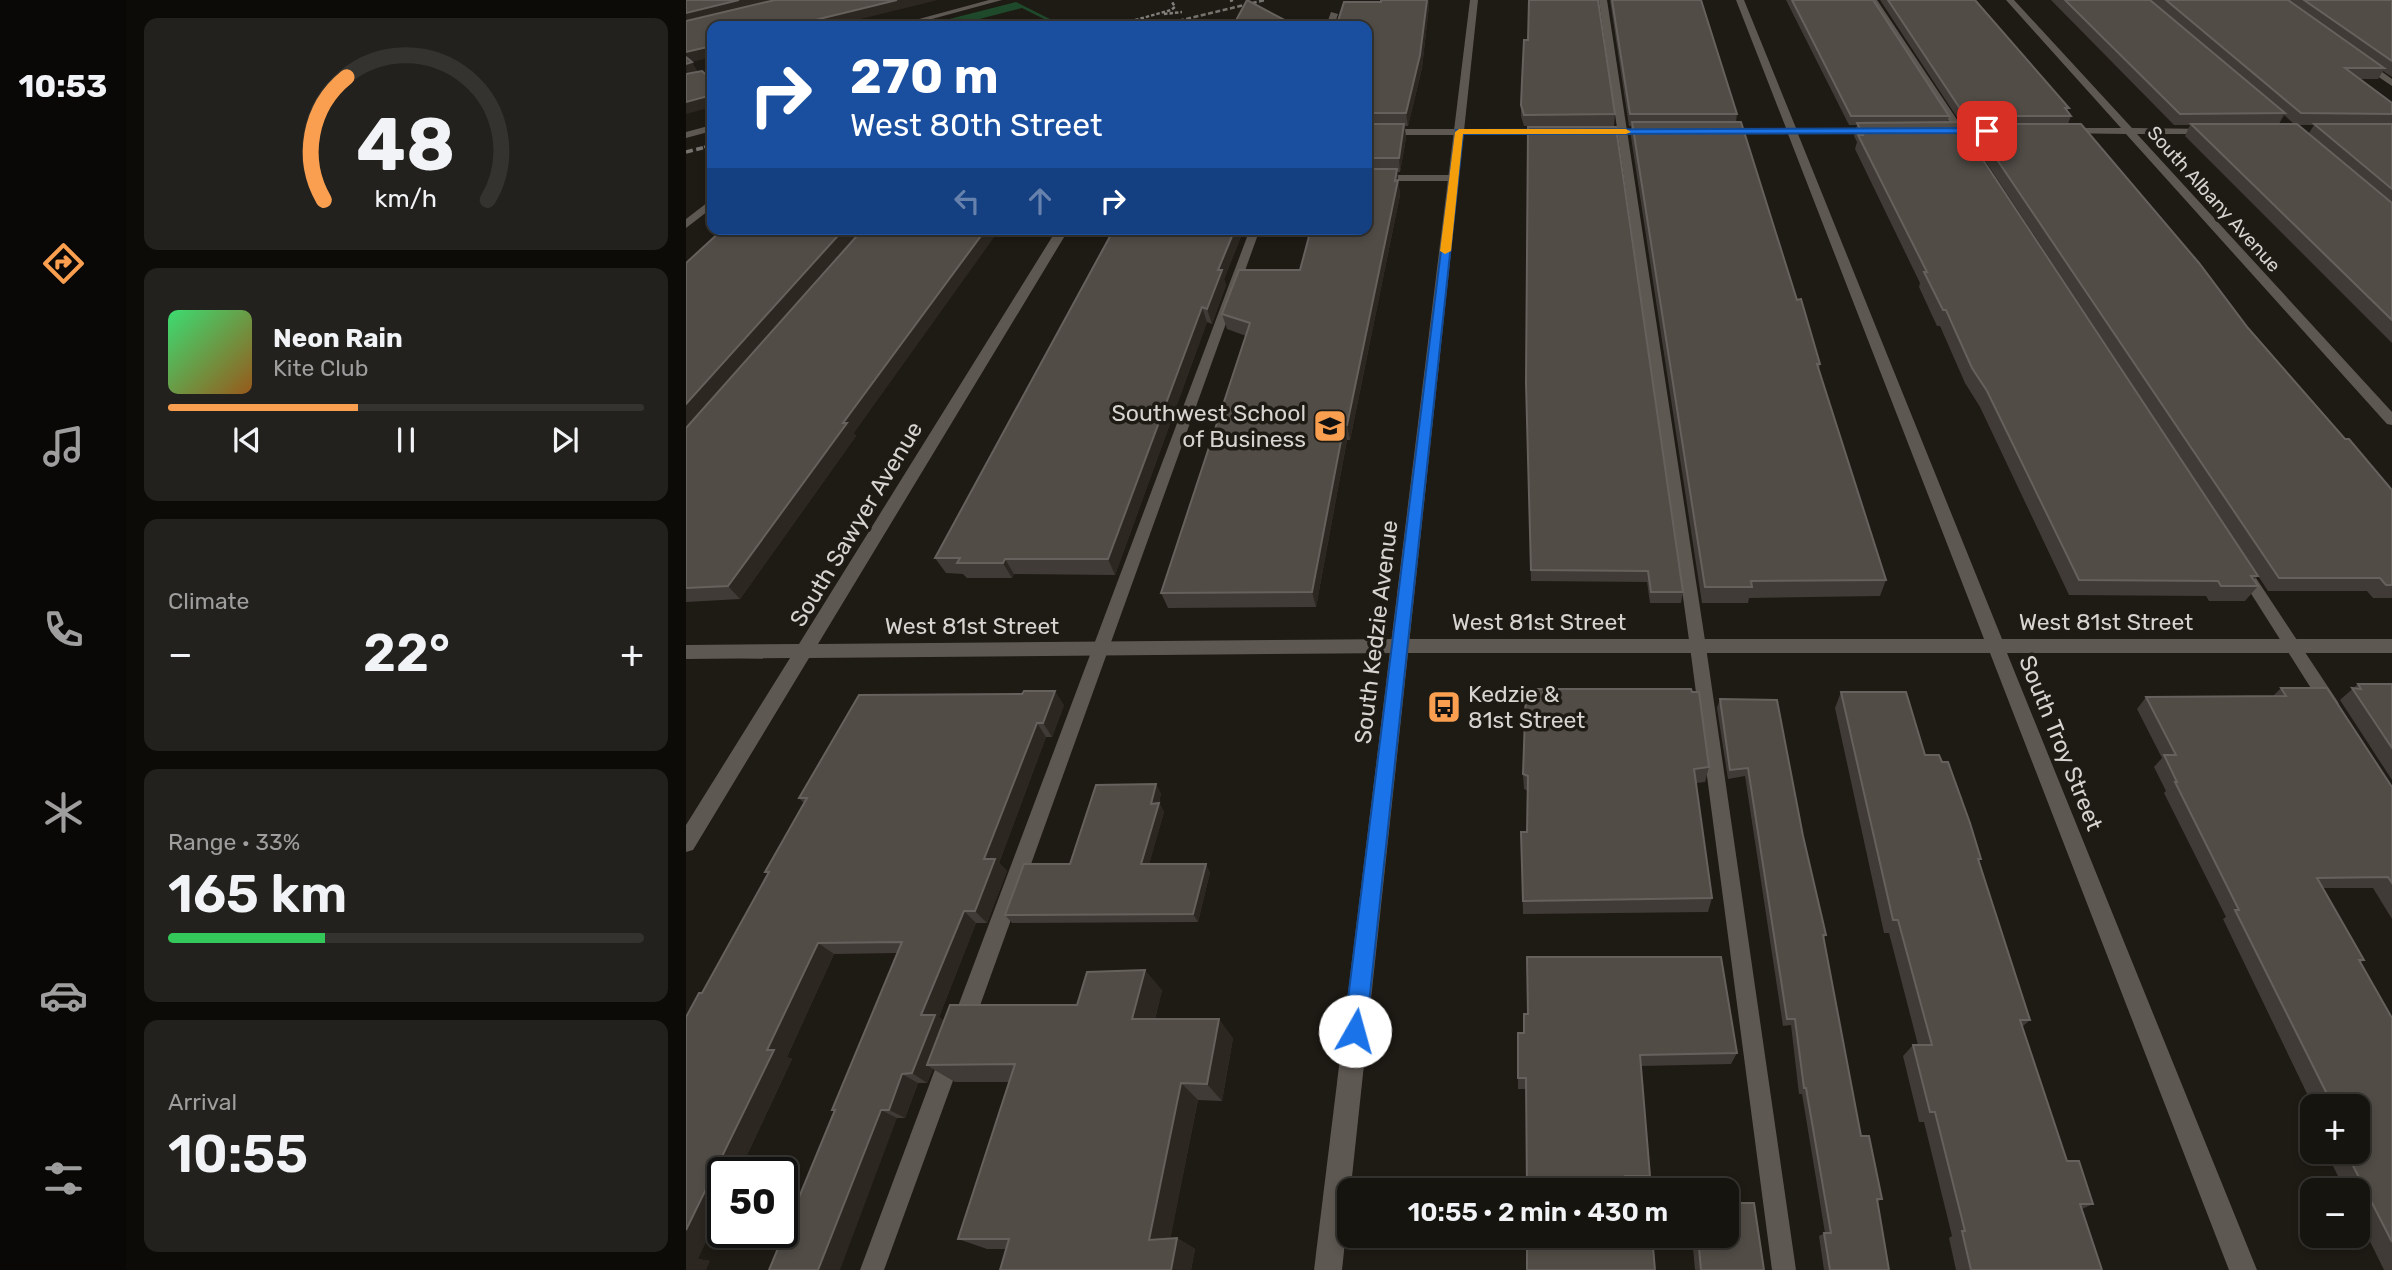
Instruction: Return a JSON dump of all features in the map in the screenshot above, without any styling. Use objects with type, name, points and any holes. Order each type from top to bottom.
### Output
[{"type":"street","points":[[916,21],[998,0]]},
{"type":"street","name":"South Kedzie Avenue","points":[[1328,1270],[1474,0]]},
{"type":"street","name":"South Troy Street","points":[[1741,0],[2243,1270]]},
{"type":"street","name":"South Albany Avenue","points":[[2010,0],[2392,421]]},
{"type":"street","points":[[2350,53],[2392,83]]},
{"type":"street","points":[[686,81],[707,75]]},
{"type":"street","points":[[1583,132],[1661,131]]},
{"type":"street","points":[[1712,131],[1891,131]]},
{"type":"street","points":[[2056,131],[2223,131]]},
{"type":"street","points":[[1372,132],[1570,132]]},
{"type":"street","points":[[686,225],[707,206]]},
{"type":"street","name":"South Sawyer Avenue","points":[[686,843],[1059,235]]},
{"type":"street","name":"West 81st Street","points":[[686,652],[1400,646],[2392,646]]},
{"type":"lane","points":[[1603,0],[1698,647],[1784,1270]]},
{"type":"lane","points":[[1873,0],[1975,155]]},
{"type":"lane","points":[[1332,21],[1334,14]]},
{"type":"lane","points":[[686,135],[707,129]]},
{"type":"lane","points":[[1372,178],[1454,178]]},
{"type":"lane","points":[[872,1270],[1253,235]]},
{"type":"lane","points":[[2237,560],[2341,722]]},
{"type":"path","points":[[1132,21],[1175,7],[1175,2]]},
{"type":"path","points":[[1160,13],[1182,12]]},
{"type":"green space","points":[[1016,2],[1054,21],[1048,21],[1022,8],[972,21],[942,21]]},
{"type":"building","points":[[686,0],[739,0],[686,13]]},
{"type":"building","points":[[775,0],[897,0],[819,19],[823,21],[707,21],[707,47],[686,52],[686,21]]},
{"type":"building","points":[[1247,0],[1286,21],[1236,21]]},
{"type":"building","points":[[1427,0],[1420,55],[1406,113],[1372,113],[1372,21],[1338,21],[1344,2]]},
{"type":"building","points":[[1529,0],[1598,0],[1615,114],[1524,115],[1521,105],[1522,81],[1524,40],[1528,40]]},
{"type":"building","points":[[1612,0],[1701,0],[1737,114],[1630,114]]},
{"type":"building","points":[[1792,0],[1873,0],[1949,116],[1851,116]]},
{"type":"building","points":[[1888,0],[1975,0],[2069,108],[2065,108],[2071,116],[1965,116]]},
{"type":"building","points":[[2065,0],[2150,0],[2285,113],[2180,114]]},
{"type":"building","points":[[2166,0],[2288,0],[2384,68],[2345,68],[2392,103],[2392,114],[2301,113]]},
{"type":"building","points":[[2304,0],[2392,0],[2392,61]]},
{"type":"building","points":[[702,71],[707,76],[707,96],[686,102],[686,74]]},
{"type":"building","points":[[1632,122],[1741,122],[1797,300],[1801,299],[1820,364],[1817,364],[1886,580],[1751,581],[1752,587],[1705,587]]},
{"type":"building","points":[[1958,122],[2258,576],[2251,576],[2258,586],[2221,586],[2218,581],[2079,580],[1987,391],[1972,368],[1946,310],[1943,310],[1924,272],[1927,272],[1858,135],[1863,135],[1857,123]]},
{"type":"building","points":[[1372,124],[1404,124],[1399,158],[1372,158]]},
{"type":"building","points":[[1973,124],[2081,124],[2199,263],[2248,328],[2392,490],[2392,585],[2386,585],[2380,578],[2279,578]]},
{"type":"building","points":[[2191,124],[2297,124],[2392,203],[2392,320]]},
{"type":"building","points":[[2314,124],[2392,124],[2392,189]]},
{"type":"building","points":[[1528,127],[1616,127],[1683,592],[1651,592],[1648,571],[1531,570],[1526,383]]},
{"type":"building","points":[[1372,169],[1397,169],[1395,181],[1398,180],[1347,425],[1344,425],[1312,592],[1161,593],[1250,323],[1222,314],[1239,270],[1300,270],[1309,235],[1372,235]]},
{"type":"building","points":[[716,235],[839,235],[686,404],[686,263]]},
{"type":"building","points":[[858,235],[982,235],[843,423],[847,423],[728,586],[686,588],[686,428]]},
{"type":"building","points":[[1111,235],[1233,235],[1218,270],[1222,270],[1207,309],[1202,307],[1108,559],[1005,559],[1003,563],[957,563],[960,558],[935,558]]},
{"type":"building","points":[[2358,684],[2392,684],[2392,748],[2352,688],[2361,689]]},
{"type":"building","points":[[2281,688],[2327,688],[2392,787],[2392,883],[2388,877],[2317,878],[2364,960],[2359,960],[2392,1018],[2392,1242],[2370,1199],[2370,1178],[2359,1178],[2352,1164],[2370,1164],[2370,1094],[2327,1094],[2235,910],[2239,910],[2175,782],[2164,755],[2176,755],[2146,697],[2286,696]]},
{"type":"building","points":[[1526,689],[1691,689],[1692,692],[1699,692],[1709,767],[1694,769],[1712,898],[1523,901],[1521,832],[1527,832],[1528,776],[1523,774]]},
{"type":"building","points":[[1024,691],[1055,691],[1043,723],[1037,723],[984,859],[995,859],[975,911],[964,911],[921,1015],[935,1015],[912,1073],[902,1074],[889,1110],[881,1110],[818,1270],[769,1270],[778,1248],[798,1248],[798,1200],[902,942],[818,943],[767,1050],[774,1050],[722,1157],[707,1157],[707,1187],[686,1230],[686,1017],[769,872],[765,872],[807,798],[799,798],[859,695],[1022,694]]},
{"type":"building","points":[[1841,692],[1906,692],[1925,755],[1939,755],[1942,762],[1948,762],[1970,823],[1981,859],[1978,859],[2030,1020],[2020,1020],[2067,1161],[2079,1161],[2093,1204],[2080,1204],[2102,1270],[1971,1270],[1962,1231],[1965,1231],[1935,1112],[1930,1112],[1913,1045],[1932,1045],[1898,920],[1893,920]]},
{"type":"building","points":[[1720,699],[1777,700],[1803,836],[1826,935],[1823,935],[1861,1136],[1869,1136],[1882,1199],[1877,1199],[1889,1270],[1830,1270],[1824,1233],[1831,1233],[1804,1088],[1795,1019],[1787,1019],[1748,768],[1730,770]]},
{"type":"building","points":[[1156,784],[1151,804],[1159,803],[1141,864],[1206,864],[1193,914],[1005,915],[1024,864],[1070,864],[1096,785]]},
{"type":"building","points":[[1527,957],[1721,957],[1737,1053],[1640,1055],[1650,1176],[1527,1178],[1526,1078],[1518,1078],[1518,1033],[1524,1033],[1524,1014],[1528,1014]]},
{"type":"building","points":[[1145,970],[1132,1019],[1219,1019],[1207,1084],[1181,1083],[1149,1240],[1177,1238],[1171,1270],[1000,1270],[1009,1239],[958,1239],[1015,1064],[927,1065],[950,1005],[1077,1005],[1087,972]]},
{"type":"building","points":[[1739,1203],[1754,1203],[1764,1270],[1701,1270],[1699,1248],[1739,1248]]},
{"type":"building","points":[[1527,1248],[1653,1248],[1655,1270],[1527,1270]]},
{"type":"railway","points":[[1178,21],[1265,0]]},
{"type":"railway","points":[[686,152],[707,147]]},
{"type":"slow traffic","points":[[1445,251],[1459,132],[1626,132]]},
{"type":"place","name":"Southwest School of Business","points":[[1330,426]]},
{"type":"place","name":"Kedzie & 81st Street","points":[[1444,707]]},
{"type":"route","points":[[1355,1031],[1459,132],[1987,131]]}]
